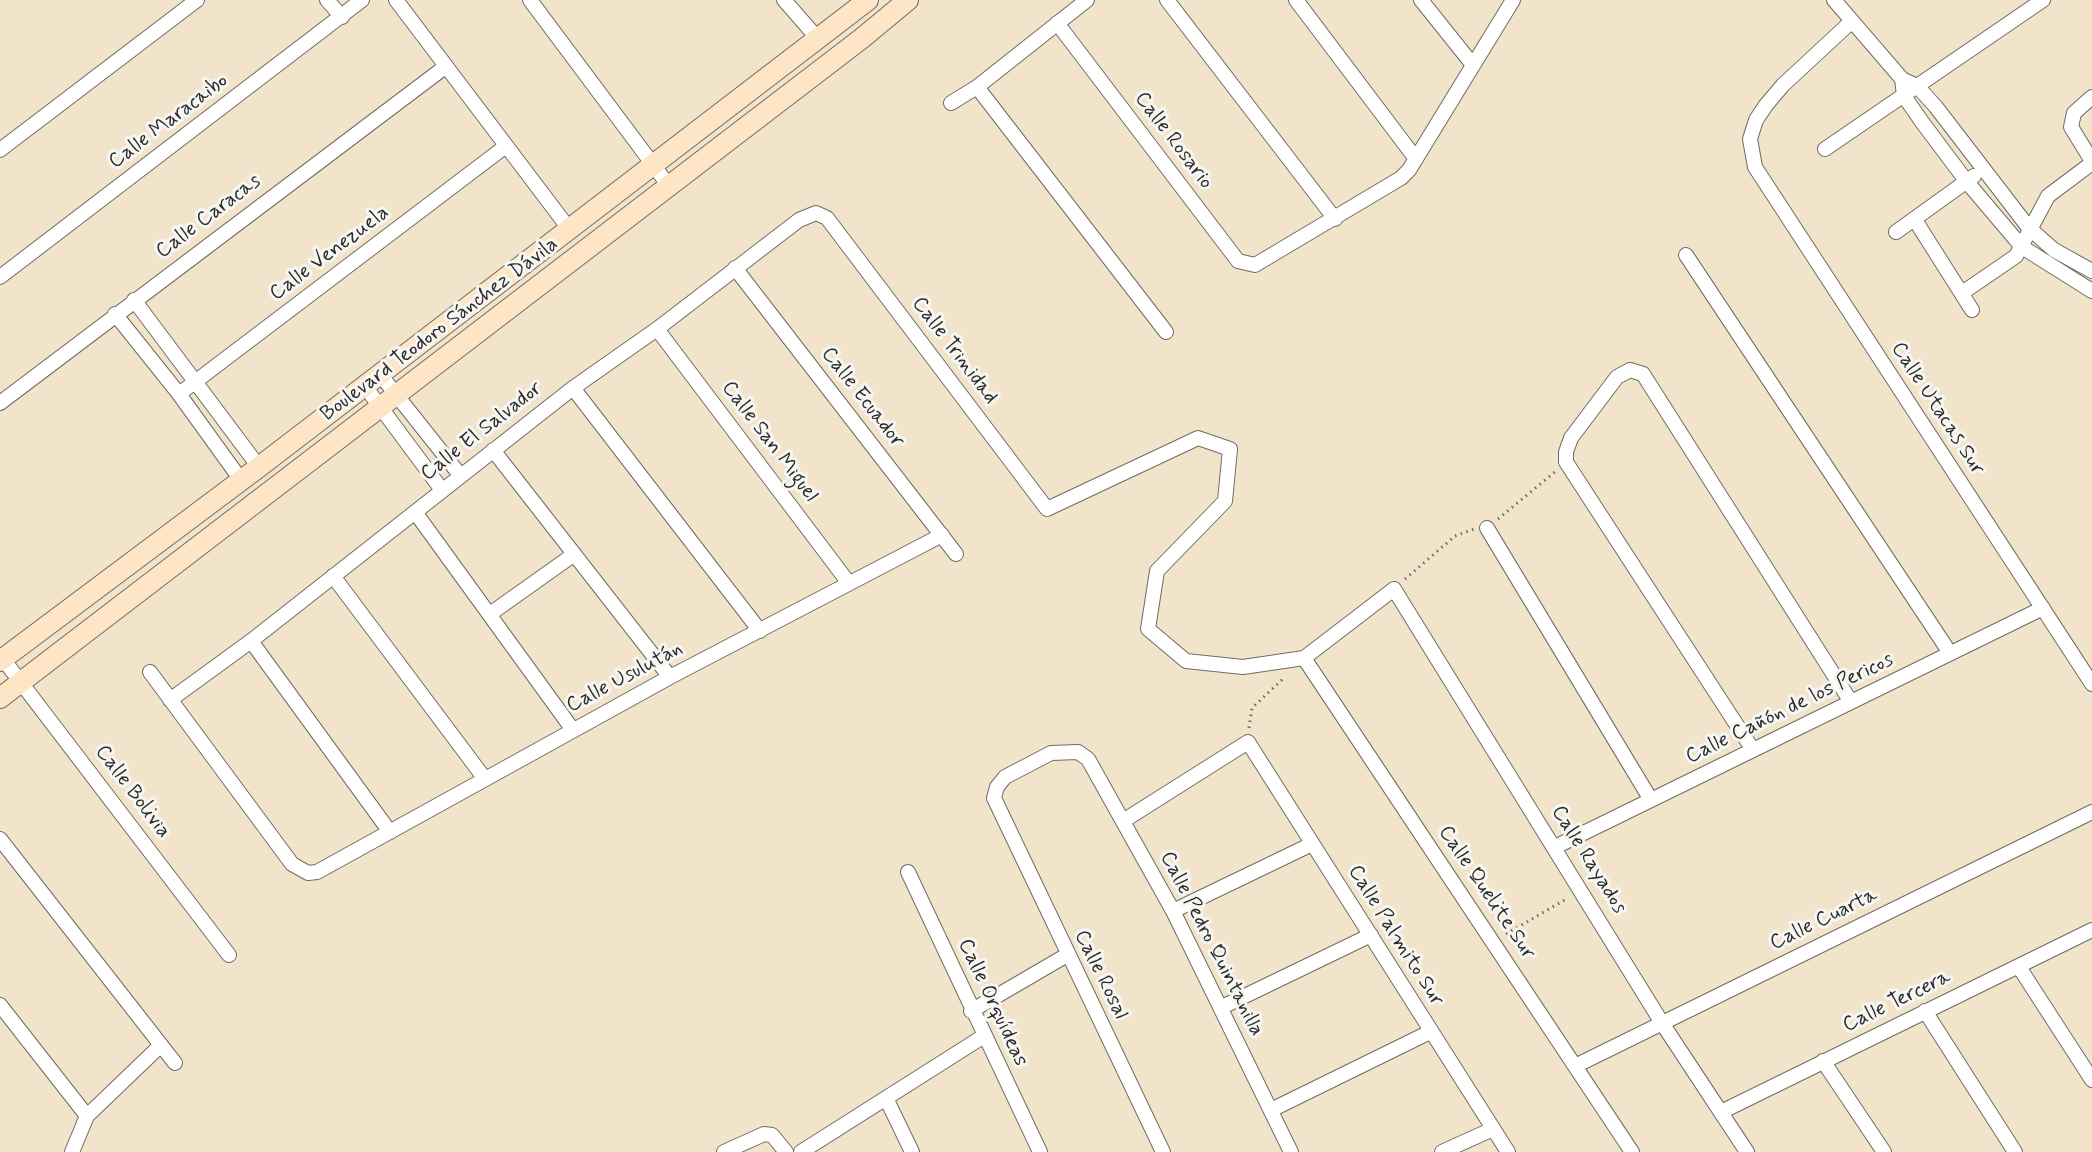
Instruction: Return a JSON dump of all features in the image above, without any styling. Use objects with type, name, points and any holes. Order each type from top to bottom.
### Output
[{"type":"street","points":[[0,150],[197,0]]},
{"type":"street","points":[[327,0],[342,17]]},
{"type":"street","name":"Calle Maracaibo","points":[[0,278],[362,0]]},
{"type":"street","points":[[396,0],[570,230]]},
{"type":"street","points":[[530,0],[669,186]]},
{"type":"street","points":[[784,0],[819,40]]},
{"type":"street","name":"Boulevard Teodoro Sánchez Dávila","points":[[1,658],[259,467],[819,40],[868,0]]},
{"type":"street","name":"Boulevard Teodoro Sánchez Dávila","points":[[0,698],[378,405],[669,186],[908,0]]},
{"type":"street","points":[[951,103],[977,87],[1087,0]]},
{"type":"street","points":[[1167,0],[1335,219],[1401,178],[1416,159],[1513,0]]},
{"type":"street","points":[[1421,0],[1473,65]]},
{"type":"street","points":[[1834,0],[1902,79],[1917,86],[2029,228],[2054,250],[2092,271]]},
{"type":"street","points":[[1825,149],[2043,0]]},
{"type":"street","points":[[1302,2],[1416,159]]},
{"type":"street","name":"Calle Utacas Sur","points":[[1852,21],[1783,85],[1766,105],[1756,120],[1750,140],[1751,154],[1762,180],[2092,684]]},
{"type":"street","name":"Calle Rosario","points":[[1057,24],[1238,261],[1255,265],[1335,219]]},
{"type":"street","name":"Calle Caracas","points":[[0,403],[445,67]]},
{"type":"street","points":[[1902,79],[1904,96],[1967,182],[2022,247],[2092,291]]},
{"type":"street","points":[[977,87],[1166,332]]},
{"type":"street","points":[[1962,293],[2007,264],[2022,247],[2029,228],[2048,196],[2092,162],[2071,127],[2074,113],[2092,97]]},
{"type":"street","name":"Calle Venezuela","points":[[179,394],[506,146]]},
{"type":"street","points":[[1896,232],[1983,170]]},
{"type":"street","name":"Calle El Salvador","points":[[170,700],[251,641],[573,388],[807,215],[816,213],[827,218]]},
{"type":"street","name":"Calle Trinidad","points":[[827,218],[1047,509],[1198,438],[1230,449],[1225,501],[1157,571],[1148,629],[1186,661],[1243,667],[1304,658]]},
{"type":"street","points":[[1915,220],[1972,310]]},
{"type":"street","points":[[1686,255],[1950,653]]},
{"type":"street","name":"Calle Ecuador","points":[[735,268],[956,554]]},
{"type":"street","points":[[134,300],[259,467]]},
{"type":"street","points":[[115,314],[179,394],[241,480]]},
{"type":"street","name":"Calle San Miguel","points":[[657,328],[848,582]]},
{"type":"street","points":[[1753,750],[1566,462],[1566,452],[1572,438],[1617,377],[1630,370],[1643,374],[1851,702]]},
{"type":"street","points":[[372,379],[395,394],[460,475]]},
{"type":"street","points":[[372,379],[378,405],[442,490]]},
{"type":"street","points":[[573,388],[760,631]]},
{"type":"street","points":[[493,450],[670,677]]},
{"type":"street","points":[[415,512],[573,730]]},
{"type":"street","points":[[1487,528],[1652,800]]},
{"type":"street","name":"Calle Usulután","points":[[170,700],[292,864],[308,873],[332,866],[670,677],[848,582],[942,535]]},
{"type":"street","points":[[490,614],[573,555]]},
{"type":"street","points":[[333,576],[485,779]]},
{"type":"street","name":"Calle Rayados","points":[[1304,658],[1394,589],[1582,890],[1662,1023],[1747,1152]]},
{"type":"street","name":"Calle Cañón de los Pericos","points":[[1555,847],[2043,608]]},
{"type":"street","points":[[251,641],[390,832]]},
{"type":"street","name":"Calle Bolivia","points":[[1,658],[22,681],[229,956]]},
{"type":"street","name":"Calle Quelite Sur","points":[[1304,658],[1632,1152]]},
{"type":"street","points":[[150,672],[170,700]]},
{"type":"street","points":[[1123,821],[1248,742]]},
{"type":"street","name":"Calle Palmito Sur","points":[[1248,742],[1508,1152]]},
{"type":"street","name":"Calle Rosal","points":[[1088,759],[1078,752],[1051,753],[1005,777],[997,787],[994,798],[1163,1152]]},
{"type":"street","name":"Calle Pedro Quintanilla","points":[[1088,759],[1173,912],[1222,1007],[1291,1152]]},
{"type":"street","name":"Calle Cuarta","points":[[1575,1066],[2092,812]]},
{"type":"street","points":[[2,841],[175,1063]]},
{"type":"street","points":[[1173,912],[1312,844]]},
{"type":"street","name":"Calle Orquídeas","points":[[908,872],[971,1011],[1040,1152]]},
{"type":"street","name":"Calle Tercera","points":[[1721,1112],[1925,1011],[2019,968],[2092,930]]},
{"type":"street","points":[[1222,1007],[1371,935]]},
{"type":"street","points":[[971,1011],[1067,955]]},
{"type":"street","points":[[2019,968],[2092,1080]]},
{"type":"street","points":[[0,1005],[87,1116]]},
{"type":"street","points":[[1925,1011],[2015,1152]]},
{"type":"street","points":[[1271,1110],[1431,1032]]},
{"type":"street","points":[[801,1152],[984,1036]]},
{"type":"street","points":[[72,1152],[87,1116],[160,1046]]},
{"type":"street","points":[[1823,1061],[1884,1152]]},
{"type":"street","points":[[886,1098],[912,1152]]},
{"type":"street","points":[[1442,1152],[1493,1129]]},
{"type":"street","points":[[724,1152],[764,1134],[772,1135],[784,1147]]},
{"type":"path","points":[[1248,742],[1249,718],[1252,708],[1304,658]]},
{"type":"path","points":[[1494,941],[1582,890]]}]
